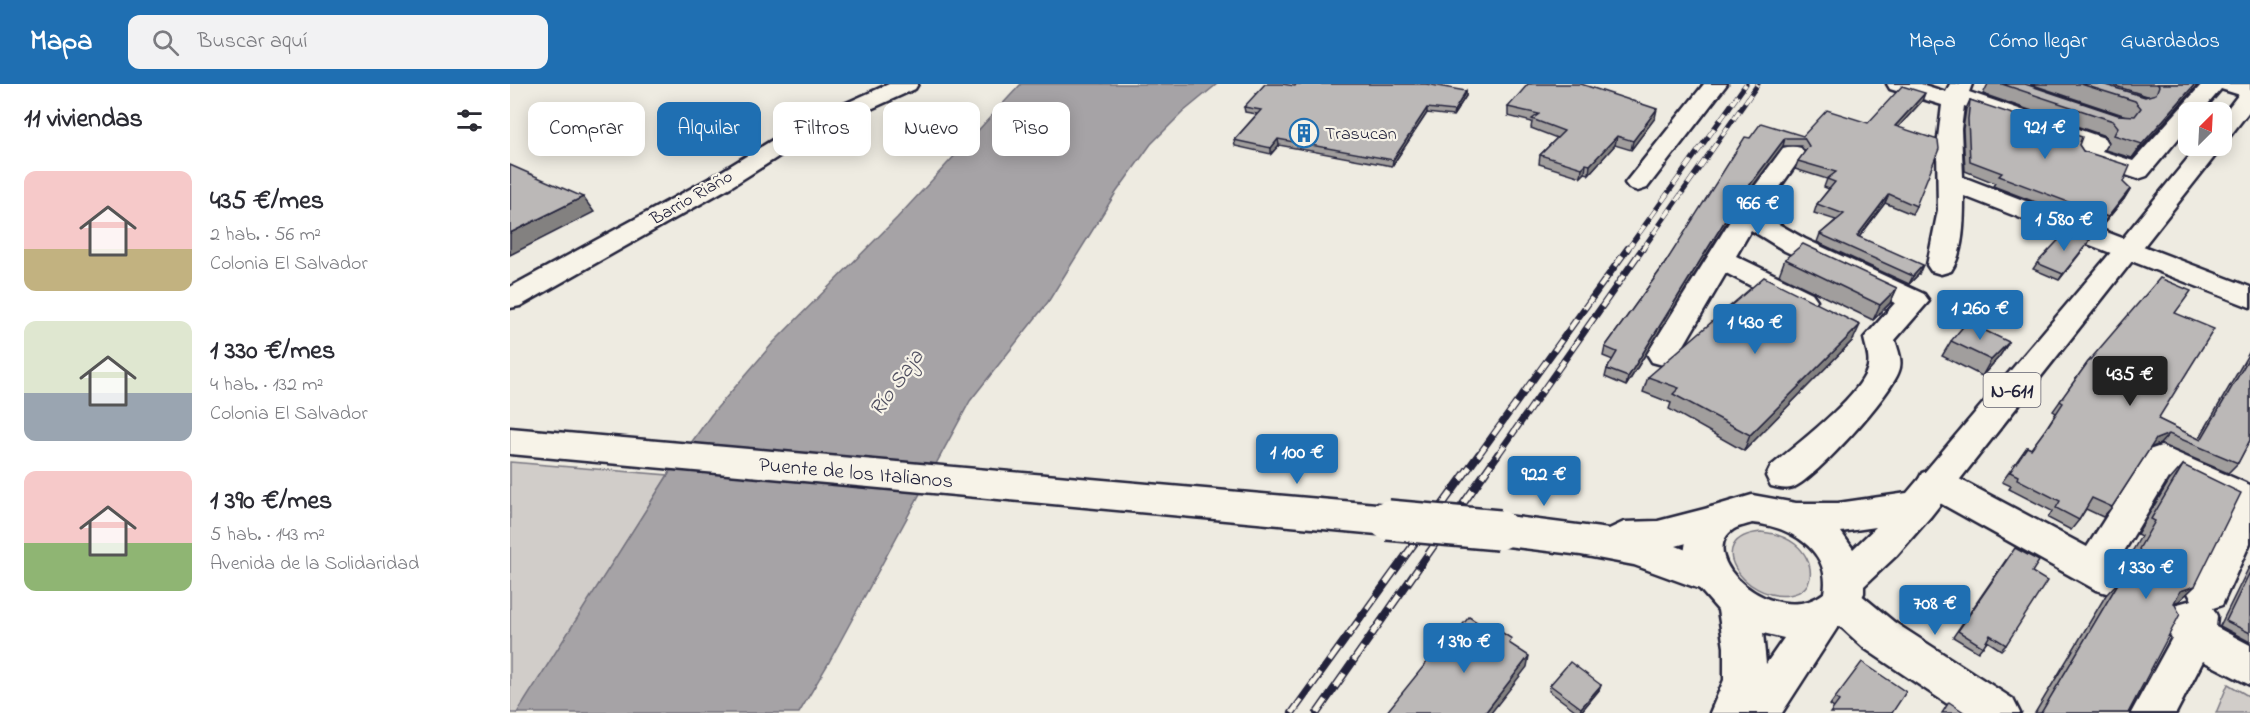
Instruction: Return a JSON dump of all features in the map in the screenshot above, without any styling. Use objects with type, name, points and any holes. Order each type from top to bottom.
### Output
[{"type":"main road","name":"Barrio Riaño","points":[[510,299],[723,181],[803,131],[907,84]]},
{"type":"main road","points":[[1638,183],[1716,84]]},
{"type":"main road","points":[[1898,84],[1956,94],[2095,143],[2087,154],[2138,171],[2178,126]]},
{"type":"main road","points":[[2198,102],[2214,84]]},
{"type":"main road","points":[[2227,84],[2250,93],[2232,117]]},
{"type":"main road","points":[[1941,265],[1951,209],[1949,181],[1956,94]]},
{"type":"main road","points":[[1663,354],[1730,264],[1746,216],[1791,153]]},
{"type":"main road","name":"N-611","points":[[1751,713],[1765,701],[1836,598],[1927,494],[2128,250],[2202,156]]},
{"type":"main road","points":[[1949,181],[2250,298]]},
{"type":"main road","points":[[1746,216],[1795,245],[1914,301],[1868,332],[1885,361],[1881,379],[1830,434],[1784,476]]},
{"type":"main road","points":[[1730,264],[1795,245]]},
{"type":"main road","points":[[1730,264],[1825,311]]},
{"type":"main road","name":"Puente de los Italianos","points":[[510,441],[1583,538]]},
{"type":"main road","points":[[1796,518],[1838,518],[1927,494],[2102,573],[2161,459],[2250,502],[2194,615],[2153,713]]},
{"type":"main road","points":[[1583,538],[1658,536],[1752,509],[1781,513],[1796,518],[1820,534],[1838,555],[1836,598]]},
{"type":"main road","points":[[1716,521],[1709,530],[1703,551],[1724,590],[1745,647],[1745,680],[1732,713]]},
{"type":"main road","points":[[1583,538],[1643,550],[1679,561],[1724,590],[1753,613],[1790,622],[1836,598]]},
{"type":"main road","points":[[1836,598],[1879,635],[1998,713]]},
{"type":"main road","points":[[2194,615],[2250,666]]},
{"type":"shaded area","points":[[510,462],[668,475],[518,713],[510,713]]},
{"type":"shaded area","points":[[1761,532],[1787,539],[1802,551],[1810,566],[1809,581],[1805,588],[1789,595],[1773,595],[1757,589],[1745,580],[1731,556],[1733,545],[1743,537]]},
{"type":"shaded area","points":[[2228,684],[2250,697],[2250,713],[2216,713]]},
{"type":"water","name":"Río Saja","points":[[1021,84],[1217,84],[1183,112],[1151,144],[1115,194],[1048,302],[970,401],[828,664],[799,713],[517,713],[668,475],[711,415],[773,343],[897,218],[954,156],[980,156],[980,128],[992,115],[992,156],[1070,156],[1070,102],[1004,102]]},
{"type":"building","name":"Trasucan","points":[[1265,84],[1295,86],[1296,84],[1426,84],[1466,91],[1454,111],[1427,108],[1393,160],[1278,139],[1271,148],[1234,140],[1261,110],[1244,107]]},
{"type":"building","points":[[1528,84],[1581,84],[1657,109],[1633,141],[1617,136],[1590,165],[1586,164],[1582,168],[1540,155],[1564,131],[1532,119],[1539,114],[1508,107]]},
{"type":"building","points":[[2002,84],[2025,84],[2118,115],[2135,116],[2141,108],[2135,101],[2081,84],[2102,84],[2145,97],[2156,94],[2159,86],[2157,84],[2195,84],[2142,144],[2114,135],[2118,127],[2113,121]]},
{"type":"building","points":[[1902,86],[1925,93],[1895,126],[1938,140],[1939,149],[1916,206],[1889,194],[1857,236],[1923,265],[1913,276],[1820,234],[1844,214],[1817,204],[1835,182],[1827,179],[1836,172],[1798,161],[1809,146],[1804,138],[1785,138],[1734,206],[1628,377],[1607,369],[1617,352],[1605,347],[1664,265],[1745,137],[1750,138],[1761,123],[1803,136],[1827,110],[1868,123]]},
{"type":"building","points":[[1970,100],[2082,137],[2079,145],[2083,151],[2130,166],[2123,182],[2130,189],[2108,217],[1999,176],[2002,173],[1970,161],[1968,119]]},
{"type":"building","points":[[510,165],[583,197],[510,233]]},
{"type":"building","points":[[2067,231],[2090,240],[2063,274],[2037,263]]},
{"type":"building","points":[[1803,244],[1897,288],[1880,305],[1785,259]]},
{"type":"building","points":[[1764,277],[1860,325],[1750,435],[1673,394],[1679,388],[1648,377]]},
{"type":"building","points":[[2160,278],[2191,291],[2175,313],[2214,329],[2158,419],[2201,440],[2250,356],[2250,440],[2238,463],[2169,434],[2156,439],[2112,507],[2092,498],[2079,520],[2056,508],[2060,501],[2017,479],[2018,476],[2010,472],[2027,447],[2031,449],[2048,426],[2063,403],[2060,401],[2088,362]]},
{"type":"building","points":[[1967,322],[2009,342],[1991,360],[1951,341]]},
{"type":"building","points":[[2183,465],[2241,493],[2195,586],[2180,591],[2174,603],[2180,614],[2128,713],[2041,713],[2120,580],[2140,576],[2146,562],[2139,549],[2155,521],[2151,519]]},
{"type":"building","points":[[2015,548],[2039,561],[2032,572],[2047,581],[2006,645],[1990,635],[1983,647],[1958,631]]},
{"type":"building","points":[[2250,572],[2250,633],[2226,621]]},
{"type":"building","points":[[1469,617],[1483,626],[1486,622],[1512,639],[1509,643],[1529,656],[1485,713],[1386,713],[1427,662],[1439,653]]},
{"type":"building","points":[[1570,662],[1601,685],[1581,708],[1550,685]]},
{"type":"building","points":[[1862,662],[1906,692],[1892,713],[1830,713],[1839,701],[1835,698]]},
{"type":"building","points":[[1949,702],[1965,713],[1942,713]]},
{"type":"railway","points":[[1627,250],[1746,84]]},
{"type":"railway","points":[[1642,250],[1758,84]]},
{"type":"railway","points":[[1478,456],[1628,248]]},
{"type":"railway","points":[[1497,456],[1643,248]]},
{"type":"railway","points":[[1292,713],[1479,454]]},
{"type":"railway","points":[[1317,713],[1498,454]]},
{"type":"place","name":"Trasucan","points":[[1304,133]]}]
